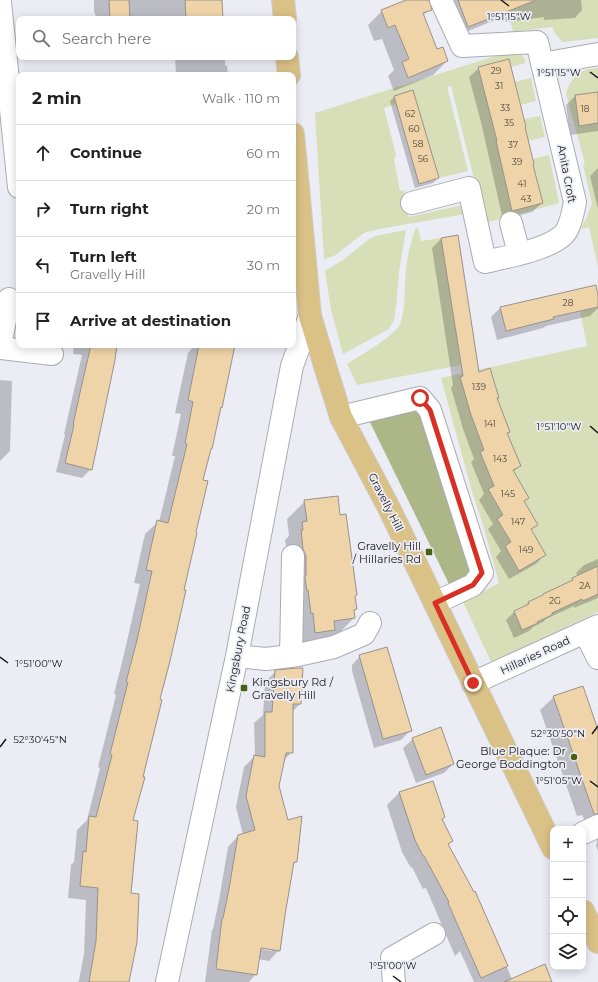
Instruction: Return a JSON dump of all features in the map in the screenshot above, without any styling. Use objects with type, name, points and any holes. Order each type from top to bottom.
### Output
[{"type":"main road","points":[[283,0],[284,16]]},
{"type":"main road","points":[[287,60],[289,72]]},
{"type":"main road","name":"Gravelly Hill","points":[[296,166],[310,316],[341,417],[389,508],[550,842]]},
{"type":"main road","points":[[586,917],[598,942]]},
{"type":"street","name":"Anita Croft","points":[[412,203],[469,188],[485,262],[546,246],[563,236],[571,220],[575,202],[538,42],[462,46],[441,0]]},
{"type":"street","points":[[0,2],[12,56],[16,131]]},
{"type":"street","points":[[542,64],[598,54]]},
{"type":"street","points":[[511,223],[519,253]]},
{"type":"street","points":[[9,299],[0,348],[52,354]]},
{"type":"street","name":"Kingsbury Road","points":[[167,982],[237,656],[292,366],[310,316]]},
{"type":"street","points":[[341,417],[420,398],[430,410],[482,573],[473,585],[435,603]]},
{"type":"street","points":[[291,656],[293,556]]},
{"type":"street","points":[[237,656],[266,659],[291,656],[334,647],[364,634],[370,623]]},
{"type":"street","points":[[591,629],[598,658]]},
{"type":"street","name":"Hillaries Road","points":[[473,683],[591,629]]},
{"type":"street","points":[[586,832],[598,826]]},
{"type":"street","points":[[394,982],[392,958],[434,934]]},
{"type":"green space","points":[[505,0],[598,0],[598,38],[563,42],[556,35],[552,27],[513,32]]},
{"type":"green space","points":[[508,52],[520,53],[526,63],[511,67],[515,82],[531,78],[536,101],[521,105],[518,96],[496,134],[526,127],[524,119],[540,116],[545,137],[528,141],[504,172],[534,164],[533,159],[549,155],[559,203],[485,223],[451,86],[447,87],[468,171],[439,178],[413,90],[394,96],[396,104],[384,108],[396,155],[394,160],[400,191],[404,190],[409,217],[463,205],[465,214],[364,233],[334,256],[324,259],[315,113]],"holes":[[[535,172],[539,188],[509,195],[505,180]]]},
{"type":"green space","points":[[598,68],[598,267],[589,227],[581,229],[592,203],[583,165],[585,164],[566,94],[571,82],[577,75],[586,70]]},
{"type":"green space","points":[[418,228],[421,241],[441,238],[461,365],[357,385],[347,364],[389,336],[399,326],[401,321],[404,307],[407,260],[415,229]]},
{"type":"green space","points":[[406,230],[399,272],[394,320],[389,329],[343,354],[331,310],[325,271],[343,260],[369,239],[375,236]]},
{"type":"green space","points":[[598,307],[598,612],[491,662],[463,602],[499,583],[441,378],[587,346],[580,311]]},
{"type":"green space","points":[[417,405],[474,571],[450,586],[367,416]]},
{"type":"building","points":[[109,0],[129,0],[130,16],[110,16]]},
{"type":"building","points":[[185,0],[222,0],[223,16],[186,16]]},
{"type":"building","points":[[406,0],[429,0],[432,10],[423,13],[437,49],[443,47],[448,61],[408,78],[402,62],[409,59],[395,25],[388,28],[381,10]]},
{"type":"building","points":[[458,0],[534,0],[534,1],[468,27]]},
{"type":"building","points":[[509,59],[543,203],[512,211],[497,141],[478,67]]},
{"type":"building","points":[[413,90],[439,178],[419,184],[394,96]]},
{"type":"building","points":[[598,92],[598,123],[579,126],[575,95]]},
{"type":"building","points":[[458,235],[479,372],[490,368],[499,398],[497,398],[510,432],[507,433],[521,466],[513,470],[529,498],[524,501],[538,525],[531,529],[546,555],[519,571],[505,546],[511,542],[497,519],[503,515],[488,489],[494,486],[480,452],[484,450],[471,415],[460,377],[463,376],[441,238]]},
{"type":"building","points":[[596,285],[598,307],[553,317],[554,319],[506,331],[500,307]]},
{"type":"building","points":[[90,348],[117,348],[92,470],[65,463]]},
{"type":"building","points":[[198,348],[234,348],[222,408],[221,407],[212,449],[203,480],[208,481],[184,590],[186,590],[160,699],[162,700],[143,777],[145,777],[133,820],[138,821],[131,893],[139,894],[137,942],[129,982],[89,982],[96,941],[98,888],[80,886],[83,851],[86,852],[89,816],[96,817],[112,755],[110,754],[128,682],[126,682],[152,571],[146,570],[157,520],[168,523],[187,444],[185,443],[193,402],[188,400]]},
{"type":"building","points":[[338,496],[340,515],[346,514],[357,595],[355,596],[357,609],[354,610],[355,618],[334,621],[335,630],[315,633],[313,613],[311,614],[305,578],[306,556],[303,549],[301,530],[303,530],[302,522],[307,521],[304,500]]},
{"type":"building","points":[[598,566],[598,594],[583,601],[582,599],[552,613],[552,615],[537,622],[538,623],[522,630],[514,611],[529,604],[528,602],[543,594],[573,580],[572,578]]},
{"type":"building","points":[[387,647],[412,731],[383,739],[359,655]]},
{"type":"building","points":[[303,668],[301,704],[293,704],[293,753],[286,753],[279,786],[288,820],[302,816],[297,862],[294,862],[280,951],[261,948],[257,975],[216,969],[222,918],[229,889],[238,835],[255,830],[246,796],[254,755],[265,757],[265,712],[272,712],[275,670]]},
{"type":"building","points":[[583,686],[598,730],[598,814],[594,814],[553,696]]},
{"type":"building","points":[[441,727],[454,764],[426,775],[412,738]]},
{"type":"building","points":[[433,781],[445,817],[442,819],[453,841],[448,844],[474,892],[475,891],[508,966],[481,978],[448,903],[449,902],[415,840],[399,792]]},
{"type":"building","points":[[545,964],[552,982],[504,982]]},
{"type":"place","name":"Gravelly Hill / Hillaries Rd","points":[[429,552]]},
{"type":"place","name":"Kingsbury Rd / Gravelly Hill","points":[[244,688]]},
{"type":"place","name":"Blue Plaque: Dr George Boddington","points":[[574,757]]},
{"type":"route","points":[[420,398],[430,410],[482,573],[473,585],[435,603],[473,683]]}]
